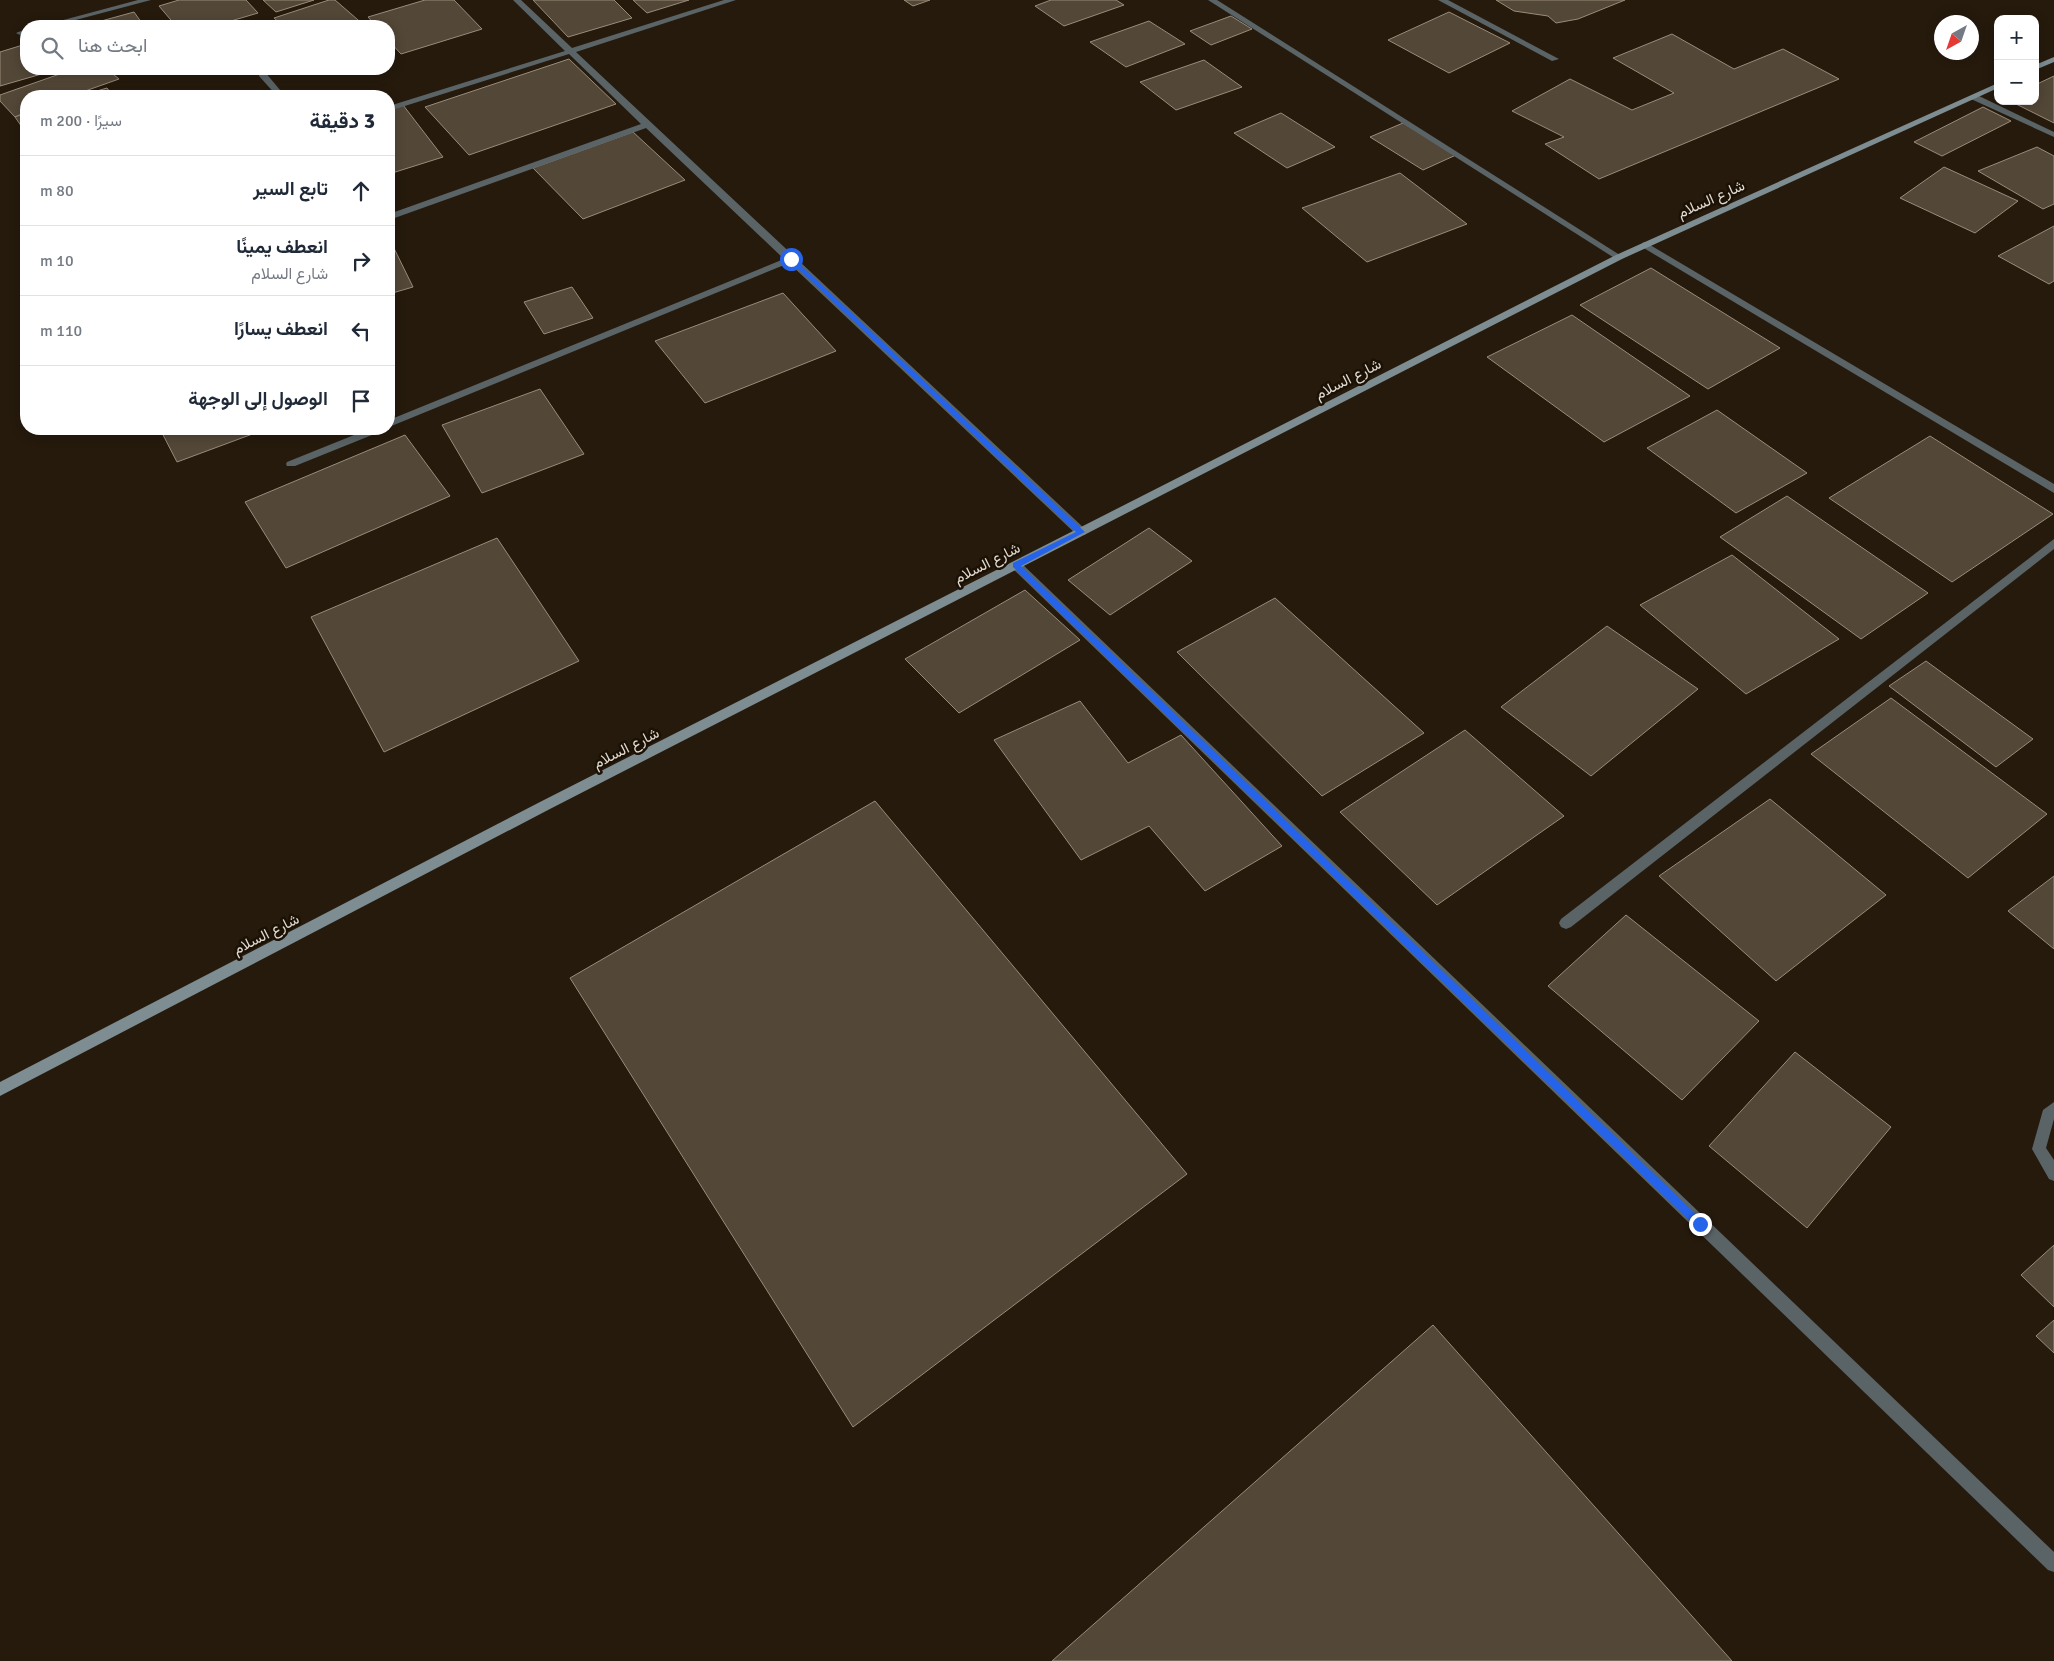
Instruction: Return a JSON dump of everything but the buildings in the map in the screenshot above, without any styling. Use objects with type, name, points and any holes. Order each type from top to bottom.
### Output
[{"type":"main road","points":[[2039,66],[2054,59]]},
{"type":"main road","name":"شارع السلام","points":[[0,1090],[536,811],[1619,257],[1994,88]]},
{"type":"street","points":[[69,20],[147,0]]},
{"type":"street","points":[[517,0],[647,125],[1081,532]]},
{"type":"street","points":[[395,108],[732,0]]},
{"type":"street","points":[[1212,0],[1619,257]]},
{"type":"street","points":[[1442,0],[1555,59]]},
{"type":"street","points":[[263,75],[275,90]]},
{"type":"street","points":[[1974,97],[2054,135]]},
{"type":"street","points":[[395,215],[647,125]]},
{"type":"street","points":[[1645,246],[2054,488]]},
{"type":"street","points":[[395,422],[791,259]]},
{"type":"street","points":[[291,464],[363,435]]},
{"type":"street","points":[[1566,923],[2054,543]]},
{"type":"street","points":[[1016,565],[2054,1564]]},
{"type":"street","points":[[2054,1109],[2048,1115],[2039,1149],[2054,1174]]},
{"type":"route","points":[[791,259],[1081,532],[1016,565],[1700,1224]]}]
